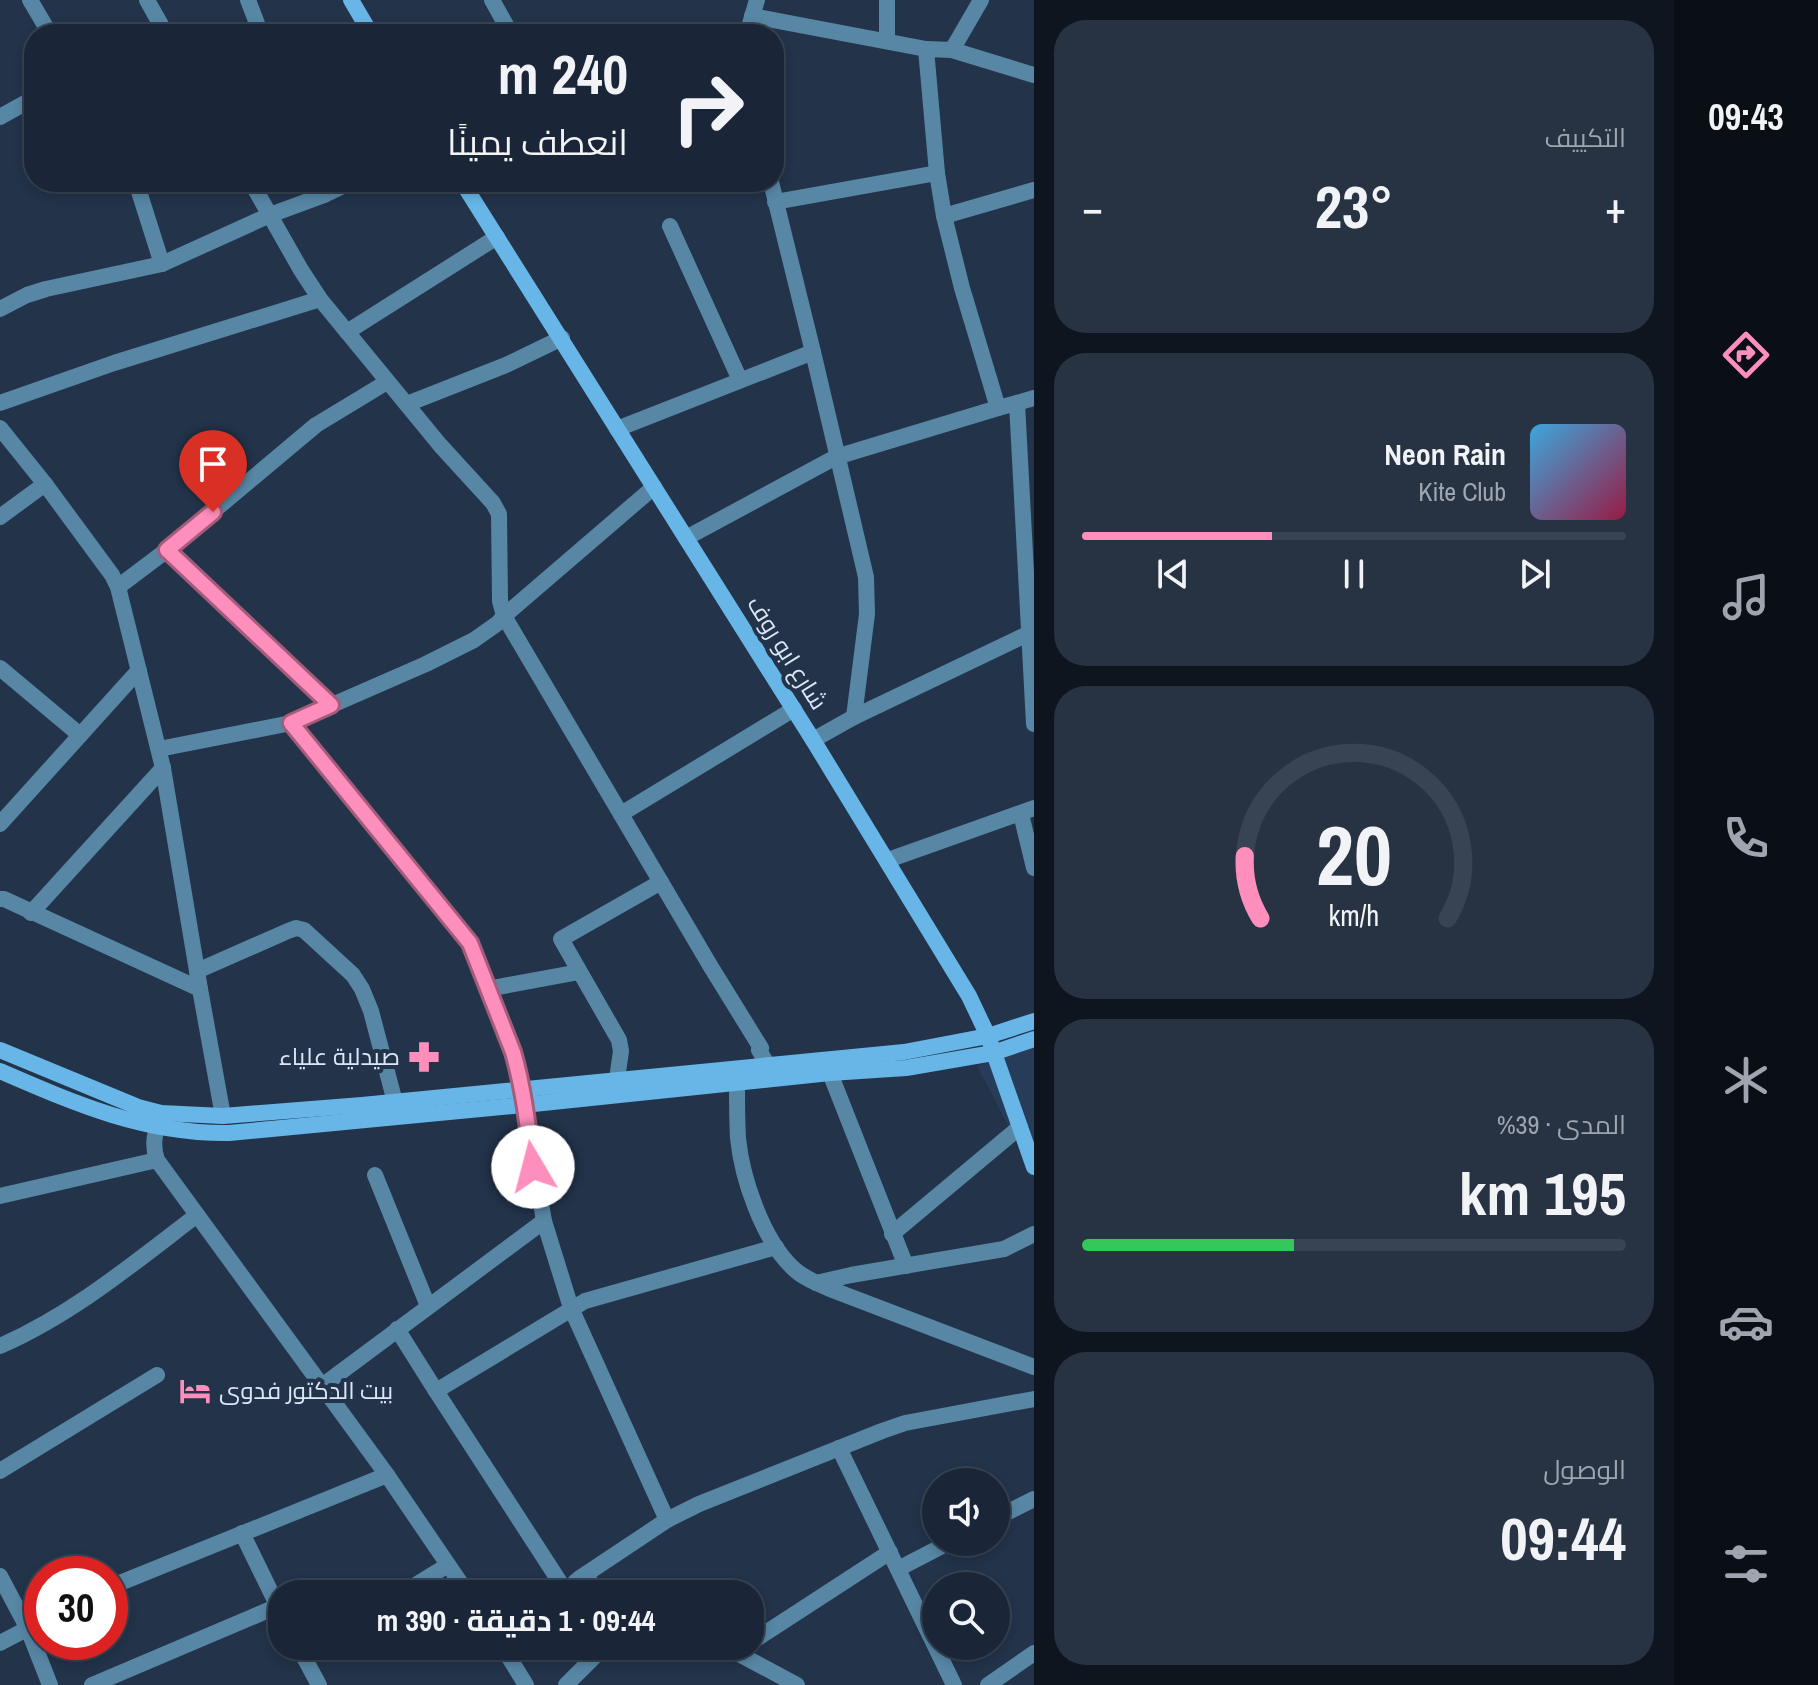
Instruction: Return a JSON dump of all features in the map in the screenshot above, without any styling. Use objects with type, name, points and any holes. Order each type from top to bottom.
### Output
[{"type":"main road","points":[[351,0],[365,24]]},
{"type":"main road","name":"شارع ابو روف","points":[[468,192],[794,709],[969,996],[988,1036],[1034,1167]]},
{"type":"main road","points":[[0,1071],[73,1102],[133,1122],[395,1102],[737,1083],[768,1072],[988,1036],[1034,1021]]},
{"type":"main road","points":[[2,1049],[138,1107],[159,1120],[199,1133],[229,1133],[523,1097],[617,1079],[906,1068],[993,1053],[1034,1039]]},
{"type":"street","points":[[30,0],[44,24]]},
{"type":"street","points":[[147,0],[160,24]]},
{"type":"street","points":[[248,0],[257,24]]},
{"type":"street","points":[[492,0],[505,24]]},
{"type":"street","points":[[887,0],[887,41]]},
{"type":"street","points":[[952,50],[981,0]]},
{"type":"street","points":[[755,8],[887,41],[926,49],[952,50],[1034,75]]},
{"type":"street","points":[[926,49],[944,216],[998,408]]},
{"type":"street","points":[[0,117],[24,104]]},
{"type":"street","points":[[775,202],[937,173]]},
{"type":"street","points":[[944,216],[1034,190]]},
{"type":"street","points":[[139,192],[162,264]]},
{"type":"street","points":[[257,192],[320,299],[440,445],[493,503],[499,514],[500,601],[504,616],[761,1048],[759,1050],[768,1072]]},
{"type":"street","points":[[0,309],[46,289],[162,264],[315,192]]},
{"type":"street","points":[[773,192],[866,577],[867,614],[854,717]]},
{"type":"street","points":[[670,226],[740,380]]},
{"type":"street","points":[[347,332],[497,237]]},
{"type":"street","points":[[0,403],[114,363],[320,299]]},
{"type":"street","points":[[407,404],[562,338]]},
{"type":"street","points":[[617,429],[813,352]]},
{"type":"street","points":[[118,587],[316,425],[387,382]]},
{"type":"street","points":[[686,538],[836,457],[1034,398]]},
{"type":"street","points":[[1017,403],[1032,632],[1034,724]]},
{"type":"street","points":[[0,428],[45,484],[118,587],[163,768],[223,1116]]},
{"type":"street","points":[[0,517],[45,484]]},
{"type":"street","points":[[159,749],[291,723],[474,640],[498,623],[654,487]]},
{"type":"street","points":[[167,550],[331,705]]},
{"type":"street","points":[[813,740],[854,717],[1032,632]]},
{"type":"street","points":[[0,824],[139,670]]},
{"type":"street","points":[[3,678],[80,735]]},
{"type":"street","points":[[621,814],[794,709]]},
{"type":"street","points":[[291,723],[470,943],[513,1052],[544,1221],[571,1308],[667,1520]]},
{"type":"street","points":[[31,913],[163,768]]},
{"type":"street","points":[[888,860],[1028,811],[1034,868]]},
{"type":"street","points":[[617,1079],[619,1040],[561,941],[563,936],[661,882]]},
{"type":"street","points":[[0,899],[200,989]]},
{"type":"street","points":[[197,971],[288,931],[296,928],[304,930],[353,975],[362,989],[371,1011],[395,1102]]},
{"type":"street","points":[[487,989],[579,972]]},
{"type":"street","points":[[830,1073],[906,1266]]},
{"type":"street","points":[[737,1083],[738,1137],[750,1190],[776,1247],[794,1269],[816,1283],[1034,1367]]},
{"type":"street","points":[[159,1120],[153,1145],[157,1160],[387,1475],[458,1580]]},
{"type":"street","points":[[892,1234],[1020,1127]]},
{"type":"street","points":[[0,1196],[157,1160]]},
{"type":"street","points":[[375,1175],[428,1306]]},
{"type":"street","points":[[0,1346],[94,1293],[197,1215]]},
{"type":"street","points":[[322,1386],[544,1221]]},
{"type":"street","points":[[816,1283],[1004,1249],[1034,1234]]},
{"type":"street","points":[[436,1391],[571,1308],[595,1297],[776,1247]]},
{"type":"street","points":[[397,1329],[554,1580]]},
{"type":"street","points":[[0,1471],[157,1375]]},
{"type":"street","points":[[577,1580],[667,1520],[699,1504],[839,1448],[905,1423],[1034,1399]]},
{"type":"street","points":[[839,1448],[954,1685]]},
{"type":"street","points":[[128,1580],[387,1475]]},
{"type":"street","points":[[1010,1511],[1034,1499]]},
{"type":"street","points":[[242,1533],[268,1586]]},
{"type":"street","points":[[764,1631],[890,1552]]},
{"type":"street","points":[[898,1569],[923,1556]]},
{"type":"street","points":[[424,1580],[448,1565]]},
{"type":"street","points":[[0,1576],[24,1610]]},
{"type":"street","points":[[580,1578],[584,1580]]},
{"type":"street","points":[[92,1685],[268,1616]]},
{"type":"street","points":[[0,1643],[24,1631]]},
{"type":"street","points":[[988,1685],[1034,1653]]},
{"type":"street","points":[[44,1660],[50,1685]]},
{"type":"street","points":[[306,1660],[319,1685]]},
{"type":"street","points":[[511,1660],[526,1685]]},
{"type":"street","points":[[566,1685],[591,1660]]},
{"type":"street","points":[[759,1660],[797,1685]]},
{"type":"shaded area","points":[[1034,1046],[1034,1176],[977,1066]]},
{"type":"place","name":"صيدلية علياء","points":[[424,1057]]},
{"type":"place","name":"بيت الدكتور فدوى","points":[[195,1391]]},
{"type":"route","points":[[213,512],[167,550],[331,705],[291,723],[470,943],[513,1052],[523,1089],[533,1167]]}]
